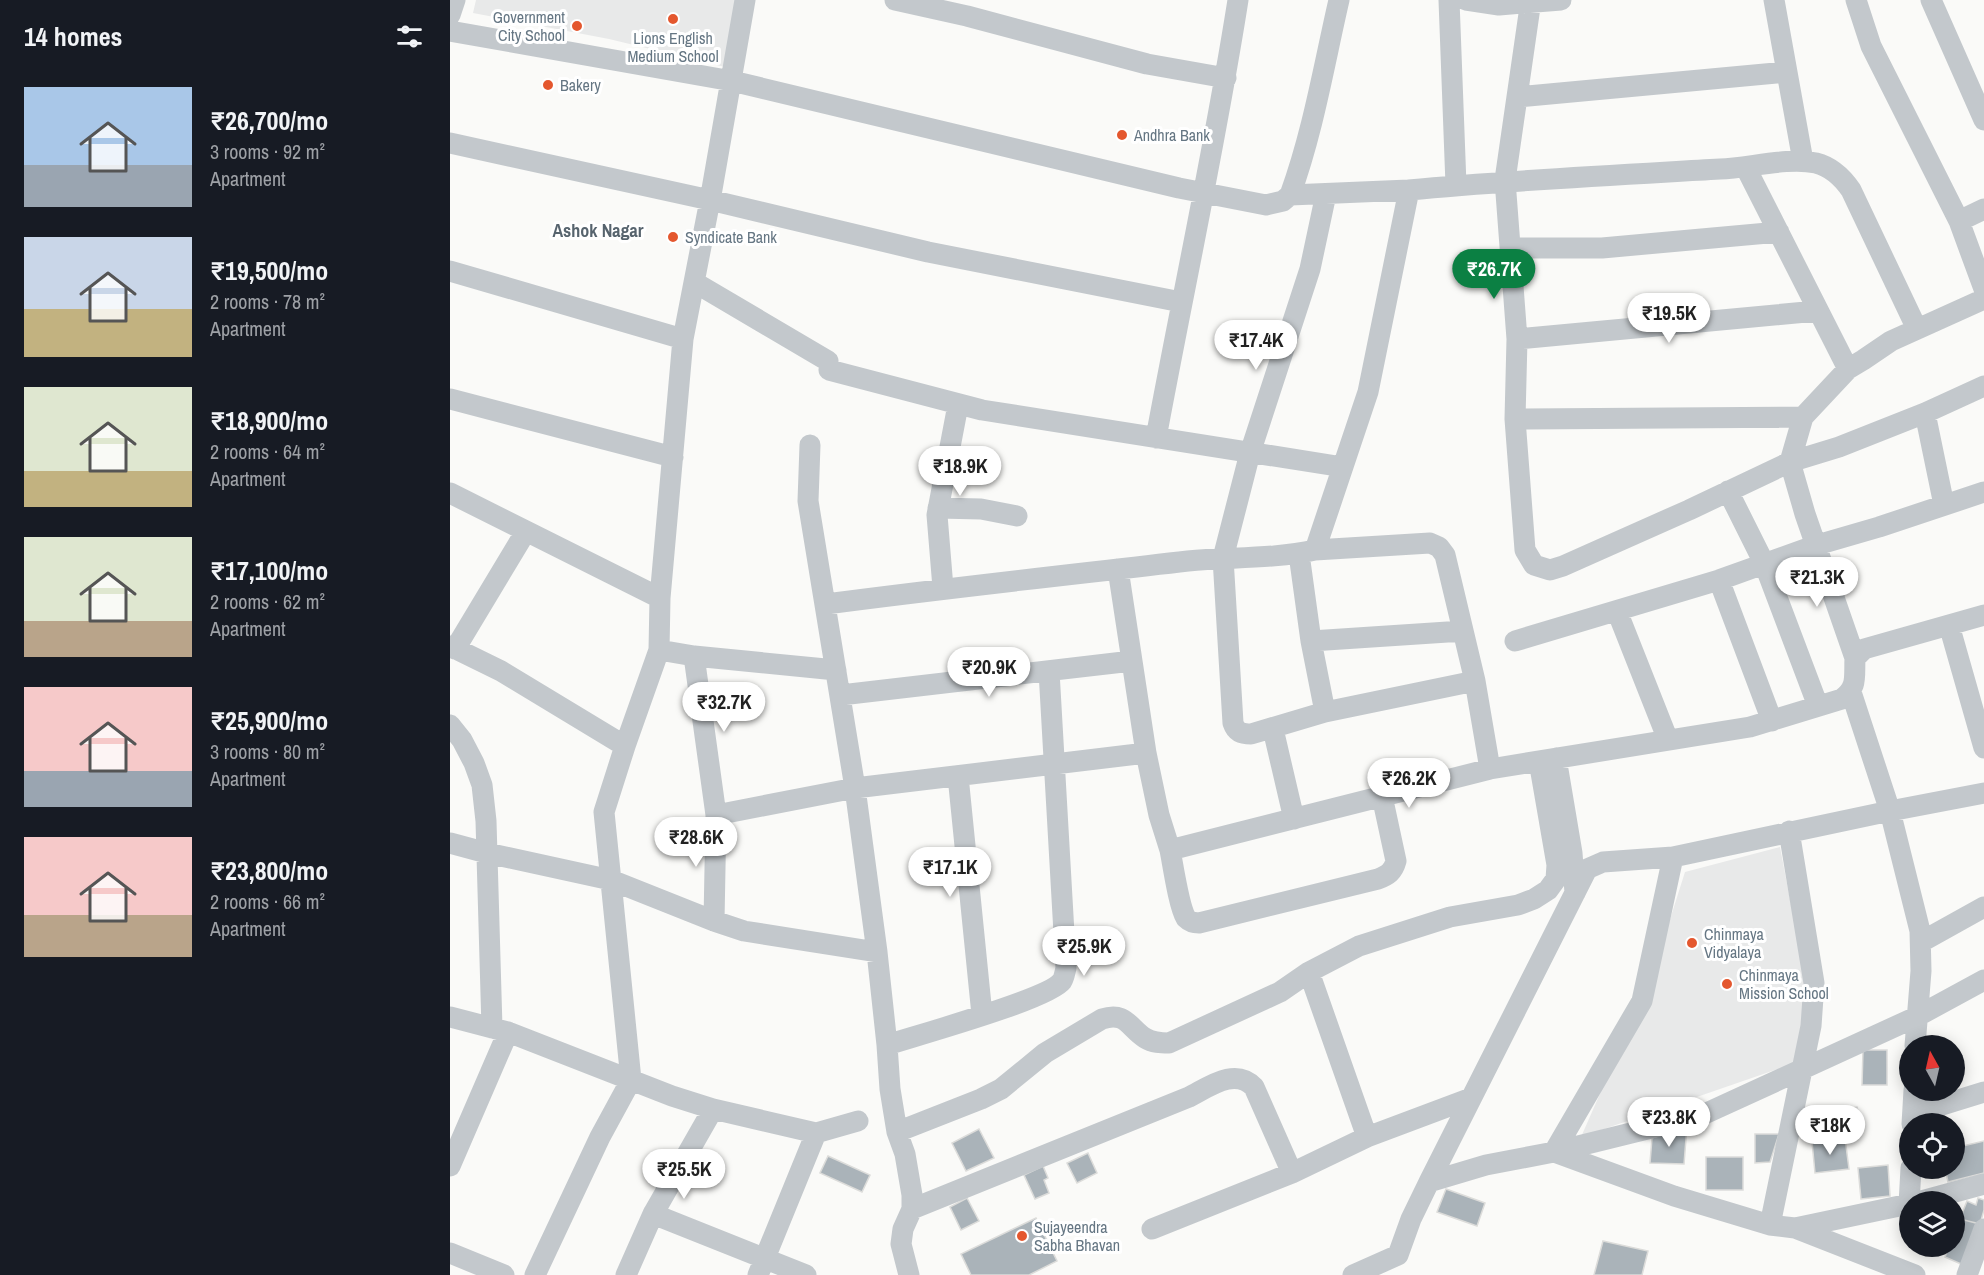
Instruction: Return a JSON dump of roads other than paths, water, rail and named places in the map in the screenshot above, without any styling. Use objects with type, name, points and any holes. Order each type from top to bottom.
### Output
[{"type":"street","points":[[450,15],[455,0]]},
{"type":"street","points":[[535,1275],[600,1137],[631,1080],[604,812],[659,650],[660,598],[683,339],[745,0]]},
{"type":"street","points":[[895,0],[967,16],[1147,64],[1226,78]]},
{"type":"street","points":[[1156,438],[1226,78],[1238,0]]},
{"type":"street","points":[[450,31],[732,81],[1203,193],[1266,205],[1283,201],[1290,195],[1305,148],[1339,0]]},
{"type":"street","points":[[1449,0],[1461,185]]},
{"type":"street","points":[[1466,0],[1499,5],[1561,0]]},
{"type":"street","points":[[1774,0],[1803,161]]},
{"type":"street","points":[[1856,0],[1872,46],[1959,220],[1984,289]]},
{"type":"street","points":[[1931,0],[1984,120]]},
{"type":"street","points":[[1531,1],[1517,97],[1501,181],[1510,248],[1517,339],[1515,419],[1525,550],[1534,565],[1550,570],[1563,566],[1791,462],[1839,447],[1925,413],[1984,386]]},
{"type":"street","points":[[1517,97],[1787,72]]},
{"type":"street","points":[[450,143],[710,200],[928,252],[1181,302]]},
{"type":"street","points":[[1290,195],[1409,190],[1501,181],[1746,168],[1803,161],[1817,163],[1832,170],[1851,190],[1917,329]]},
{"type":"street","points":[[1746,168],[1848,369]]},
{"type":"street","points":[[1325,712],[1311,641],[1307,552],[1343,467],[1368,392],[1409,190]]},
{"type":"street","points":[[1326,194],[1310,269],[1250,453],[1223,558],[1233,723],[1235,729],[1242,734],[1251,734],[1325,712],[1475,681]]},
{"type":"street","points":[[1959,220],[1984,209]]},
{"type":"street","points":[[1510,248],[1602,248],[1779,232]]},
{"type":"street","points":[[450,271],[683,339]]},
{"type":"street","points":[[694,282],[828,366],[958,405],[1343,467]]},
{"type":"street","points":[[1170,850],[1490,769],[1750,727],[1842,699],[1851,692],[1854,684],[1855,658],[1805,514],[1791,462],[1803,417],[1848,369],[1891,341],[1984,299]]},
{"type":"street","points":[[1517,339],[1817,311]]},
{"type":"street","points":[[450,399],[672,457]]},
{"type":"street","points":[[943,588],[938,508],[958,405]]},
{"type":"street","points":[[1925,413],[1944,505]]},
{"type":"street","points":[[1515,419],[1803,417]]},
{"type":"street","points":[[810,445],[808,501],[855,788],[877,952],[890,1089],[897,1132],[905,1154],[910,1180],[912,1209],[903,1230],[901,1244],[909,1275]]},
{"type":"street","points":[[1728,491],[1764,563],[1818,706]]},
{"type":"street","points":[[1515,641],[1719,580],[1817,545],[1984,492]]},
{"type":"street","points":[[450,493],[660,598]]},
{"type":"street","points":[[938,508],[981,509],[1017,516]]},
{"type":"street","points":[[526,531],[452,647],[501,671],[625,746]]},
{"type":"street","points":[[826,604],[943,588],[1223,558],[1430,543],[1439,547],[1444,555],[1475,681],[1490,769]]},
{"type":"street","points":[[1118,569],[1146,753],[1182,906],[1186,917],[1191,922],[1200,923],[1387,876],[1394,869],[1396,861],[1382,796]]},
{"type":"street","points":[[1719,580],[1772,721]]},
{"type":"street","points":[[1617,611],[1668,740]]},
{"type":"street","points":[[1855,658],[1864,649],[1877,644],[1984,615]]},
{"type":"street","points":[[1949,625],[1984,748]]},
{"type":"street","points":[[1311,641],[1463,631]]},
{"type":"street","points":[[659,650],[694,656],[836,670]]},
{"type":"street","points":[[694,656],[716,815],[714,921]]},
{"type":"street","points":[[841,695],[1132,661]]},
{"type":"street","points":[[887,1045],[982,1016],[1049,990],[1061,981],[1066,968],[1049,672]]},
{"type":"street","points":[[1851,692],[1890,811],[1920,931],[1921,971],[1915,1035]]},
{"type":"street","points":[[450,725],[462,740],[482,785],[500,1030],[450,1166]]},
{"type":"street","points":[[1273,729],[1294,819]]},
{"type":"street","points":[[716,815],[855,788],[1146,753]]},
{"type":"street","points":[[1548,760],[1572,853],[1575,894]]},
{"type":"street","points":[[897,1132],[1001,1089],[1045,1053],[1102,1019],[1121,1018],[1131,1024],[1144,1038],[1158,1043],[1170,1043],[1280,992],[1309,972],[1359,946],[1450,917],[1534,900],[1548,890],[1556,879],[1557,865],[1548,760]]},
{"type":"street","points":[[958,776],[982,1016]]},
{"type":"street","points":[[1353,1275],[1399,1265],[1411,1219],[1587,869],[1603,862],[1673,857],[1789,831],[1984,793]]},
{"type":"street","points":[[1770,1225],[1811,1026],[1814,983],[1789,831]]},
{"type":"street","points":[[450,843],[611,880],[744,931],[877,952]]},
{"type":"street","points":[[1554,1152],[1642,1001],[1673,857]]},
{"type":"street","points":[[1921,942],[1984,907]]},
{"type":"street","points":[[1309,972],[1367,1137]]},
{"type":"street","points":[[1429,1182],[1486,1165],[1554,1152],[1700,1116],[1916,1017],[1984,980]]},
{"type":"street","points":[[450,1017],[500,1030],[713,1109],[816,1133],[858,1121]]},
{"type":"street","points":[[912,1209],[1237,1077],[1247,1080],[1254,1087],[1292,1173]]},
{"type":"street","points":[[1929,1113],[1984,1092]]},
{"type":"street","points":[[1152,1229],[1292,1173],[1367,1137],[1471,1098]]},
{"type":"street","points":[[626,1275],[653,1214],[713,1109]]},
{"type":"street","points":[[762,1267],[816,1133]]},
{"type":"street","points":[[1554,1152],[1674,1196],[1770,1225],[1795,1228],[1915,1275]]},
{"type":"street","points":[[1958,1191],[1984,1184]]},
{"type":"street","points":[[1795,1228],[1899,1206]]},
{"type":"street","points":[[653,1214],[762,1267],[806,1275]]},
{"type":"street","points":[[1966,1275],[1984,1229]]},
{"type":"street","points":[[450,1253],[504,1275]]},
{"type":"place","name":"Lions English Medium School","points":[[673,19]]},
{"type":"place","name":"Government City School","points":[[577,26]]},
{"type":"place","name":"Bakery","points":[[548,85]]},
{"type":"place","name":"Andhra Bank","points":[[1122,135]]},
{"type":"place","name":"Syndicate Bank","points":[[673,237]]},
{"type":"place","name":"Chinmaya Vidyalaya","points":[[1692,943]]},
{"type":"place","name":"Chinmaya Mission School","points":[[1727,984]]},
{"type":"place","name":"Sujayeendra Sabha Bhavan","points":[[1022,1236]]},
{"type":"district","name":"Ashok Nagar","points":[[598,230]]}]
